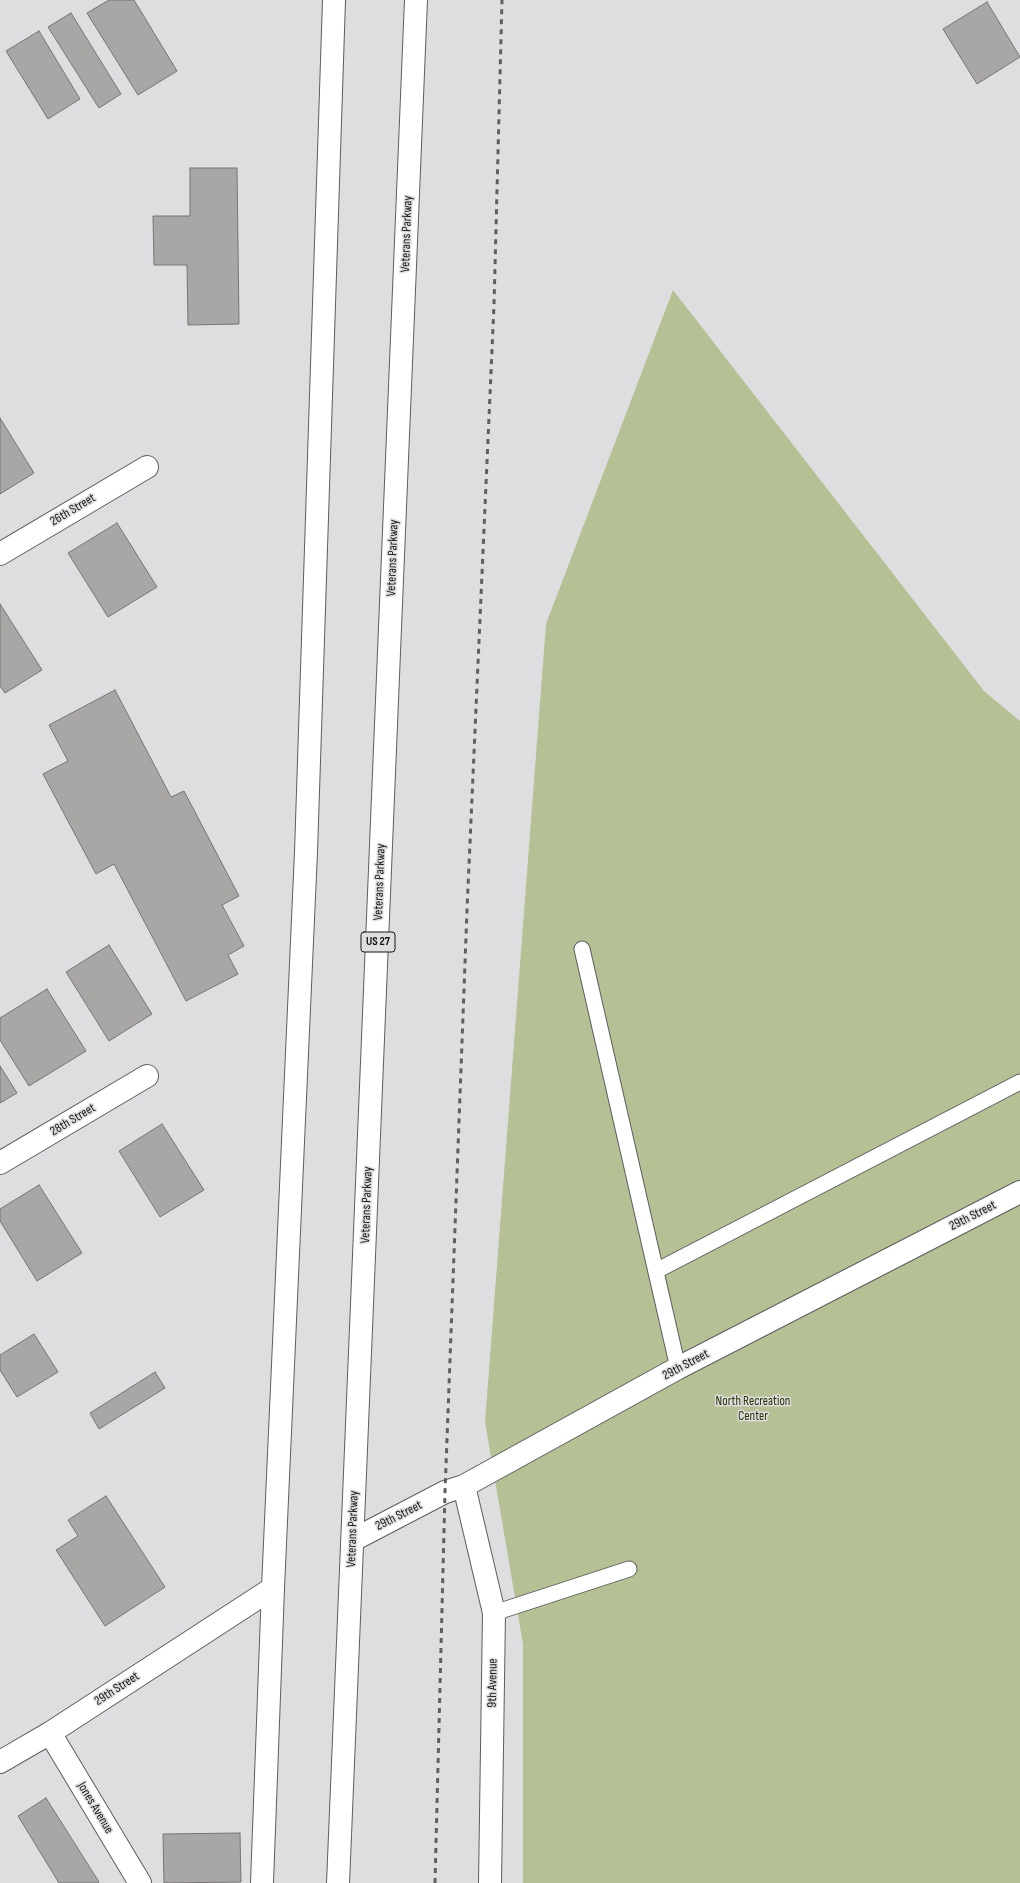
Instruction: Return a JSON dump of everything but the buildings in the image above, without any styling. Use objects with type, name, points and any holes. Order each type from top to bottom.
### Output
[{"type":"main road","points":[[262,1883],[273,1588],[306,860],[334,0]]},
{"type":"main road","name":"Veterans Parkway","points":[[338,1883],[416,0]]},
{"type":"main road","name":"26th Street","points":[[0,554],[147,467]]},
{"type":"main road","name":"28th Street","points":[[0,1163],[147,1076]]},
{"type":"main road","name":"29th Street","points":[[353,1540],[445,1492],[464,1486],[678,1368],[1020,1192]]},
{"type":"main road","name":"9th Avenue","points":[[464,1486],[494,1613],[490,1883]]},
{"type":"main road","name":"29th Street","points":[[0,1762],[50,1733],[273,1588]]},
{"type":"main road","name":"Jones Avenue","points":[[50,1733],[140,1883]]},
{"type":"lane","points":[[582,949],[678,1368]]},
{"type":"lane","points":[[656,1271],[1020,1082]]},
{"type":"lane","points":[[494,1613],[629,1569]]},
{"type":"green space","name":"North Recreation Center","points":[[673,290],[984,691],[1020,721],[1020,1883],[523,1883],[523,1644],[485,1422],[546,624]]},
{"type":"railway","points":[[435,1883],[445,1492],[467,910],[494,305],[502,0]]}]
